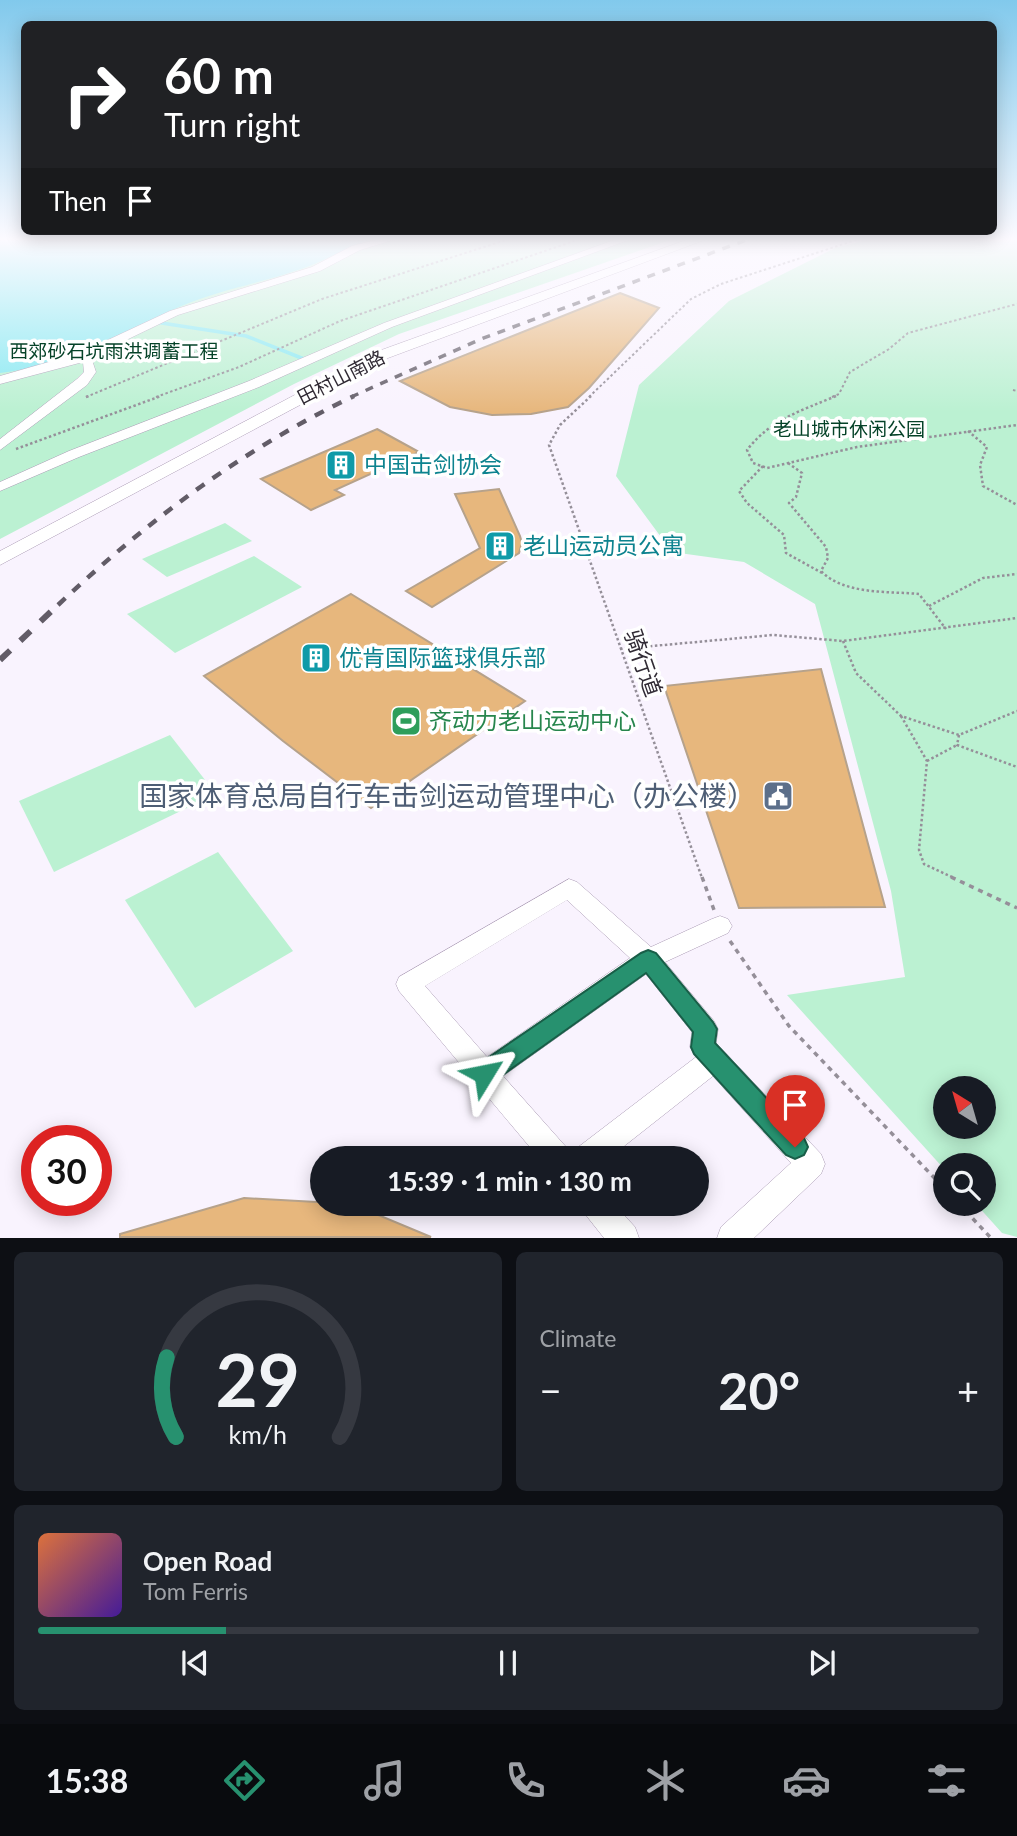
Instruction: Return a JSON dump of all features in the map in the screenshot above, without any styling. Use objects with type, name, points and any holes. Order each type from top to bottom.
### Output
[{"type":"main road","name":"田村山南路","points":[[0,548],[346,363],[396,342],[523,297]]},
{"type":"main road","name":"田村山南路","points":[[0,559],[382,355],[542,297]]},
{"type":"street","points":[[0,380],[35,373],[84,356],[189,307],[223,297]]},
{"type":"street","points":[[0,487],[85,449],[254,384],[388,325],[466,297]]},
{"type":"street","points":[[7,448],[82,382],[90,372],[89,362],[84,356]]},
{"type":"street","points":[[547,1146],[408,984],[569,888],[648,959],[705,1029],[703,1047],[811,1164],[732,1237]]},
{"type":"street","points":[[484,1074],[648,959],[720,926]]},
{"type":"street","points":[[602,1146],[714,1059]]},
{"type":"street","points":[[606,1216],[624,1237]]},
{"type":"path","points":[[86,398],[256,325],[331,297]]},
{"type":"path","points":[[7,448],[239,367],[340,321],[411,297]]},
{"type":"path","name":"骑行道","points":[[695,297],[560,425],[549,445],[619,649],[720,926],[789,1026],[933,1176]]},
{"type":"path","points":[[1017,304],[908,333],[899,345],[861,362],[841,379],[839,394],[814,407],[788,414],[761,429],[747,450],[753,463],[767,468],[857,447],[1017,425]]},
{"type":"path","points":[[968,431],[987,447],[980,465],[983,486],[1017,505]]},
{"type":"path","points":[[788,463],[802,473],[796,497],[789,503],[825,547],[828,558],[822,573]]},
{"type":"path","points":[[763,466],[739,491],[747,503],[784,535],[786,553],[822,573],[824,578],[851,587],[919,594],[946,629]]},
{"type":"path","points":[[929,606],[983,578],[1017,574]]},
{"type":"path","points":[[619,649],[773,635],[843,641],[1017,618]]},
{"type":"path","points":[[843,641],[856,673],[901,716],[928,761],[919,850],[924,864],[1017,908]]},
{"type":"path","points":[[901,716],[959,735],[1017,711]]},
{"type":"path","points":[[957,745],[959,735]]},
{"type":"path","points":[[928,761],[957,745],[1017,767]]},
{"type":"path","points":[[971,1216],[991,1237]]},
{"type":"green space","name":"西郊砂石坑雨洪调蓄工程","points":[[0,297],[506,297],[399,334],[294,384],[0,539]]},
{"type":"green space","name":"老山城市休闲公园","points":[[737,297],[1017,297],[1017,1237],[1002,1233],[987,1216],[996,1216],[996,1153],[933,1153],[933,1157],[787,995],[905,977],[891,891],[815,604],[744,562],[672,552],[616,476],[639,385],[729,301]]},
{"type":"green space","points":[[225,523],[252,541],[167,577],[142,559]]},
{"type":"green space","points":[[254,556],[302,587],[175,653],[127,614]]},
{"type":"green space","points":[[170,735],[216,794],[54,872],[19,801]]},
{"type":"green space","points":[[218,852],[293,951],[195,1008],[125,900]]},
{"type":"water","points":[[0,297],[207,297],[68,356],[45,364],[0,373]]},
{"type":"building","points":[[611,297],[630,297],[659,308],[589,388],[568,407],[531,414],[492,415],[450,407],[400,381]]},
{"type":"building","name":"中国击剑协会","points":[[377,429],[419,452],[335,490],[344,495],[311,510],[261,479]]},
{"type":"building","name":"老山运动员公寓","points":[[499,489],[520,536],[522,543],[519,553],[432,607],[406,591],[480,548],[455,494]]},
{"type":"building","points":[[351,594],[525,701],[371,808],[204,676]]},
{"type":"building","name":"国家体育总局自行车击剑运动管理中心（办公楼）","points":[[821,669],[885,907],[739,908],[664,686]]},
{"type":"building","points":[[244,1198],[310,1202],[310,1216],[381,1216],[431,1237],[120,1237],[120,1234]]},
{"type":"waterway","points":[[155,322],[246,336],[304,359]]},
{"type":"railway","points":[[351,397],[481,339],[594,297]]},
{"type":"railway","points":[[58,605],[126,544],[198,489],[273,439],[354,396]]},
{"type":"railway","points":[[0,660],[60,603]]},
{"type":"place","name":"中国击剑协会","points":[[341,465]]},
{"type":"place","name":"老山运动员公寓","points":[[500,546]]},
{"type":"place","name":"优肯国际篮球俱乐部","points":[[316,658]]},
{"type":"place","name":"齐动力老山运动中心","points":[[406,721]]},
{"type":"place","name":"国家体育总局自行车击剑运动管理中心（办公楼）","points":[[778,796]]},
{"type":"route","points":[[484,1074],[648,959],[705,1029],[703,1047],[795,1147]]}]
